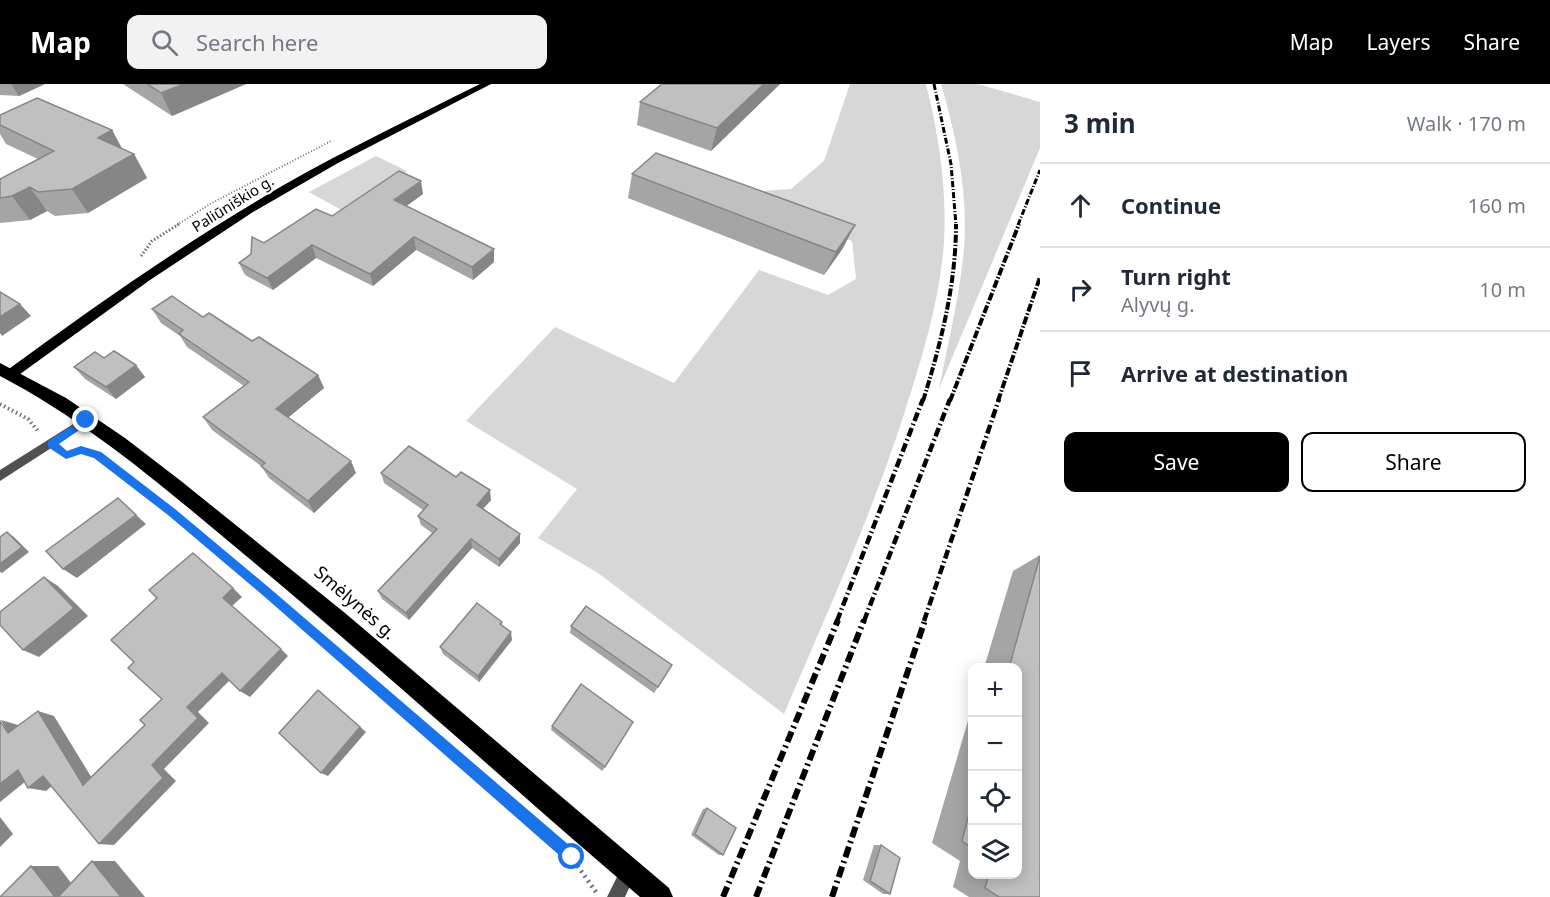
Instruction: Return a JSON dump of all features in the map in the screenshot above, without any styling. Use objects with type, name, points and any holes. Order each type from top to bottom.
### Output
[{"type":"highway","name":"Smėlynės g.","points":[[5,372],[86,420],[288,577],[660,897]]},
{"type":"main road","name":"Paliūniškio g.","points":[[5,372],[254,208],[307,177],[487,84]]},
{"type":"street","points":[[0,476],[86,420]]},
{"type":"street","points":[[616,897],[629,871]]},
{"type":"path","points":[[0,404],[28,419],[66,455],[81,450],[97,455]]},
{"type":"path","points":[[572,857],[600,897]]},
{"type":"shaded area","points":[[850,84],[926,84],[935,123],[943,182],[945,222],[942,264],[924,350],[891,452],[847,566],[784,714],[598,573],[538,538],[577,489],[466,421],[555,327],[674,383],[759,270],[828,295],[856,279],[852,241],[784,215],[747,192],[791,189],[824,161]]},
{"type":"shaded area","points":[[941,84],[978,84],[1040,102],[1040,148],[939,389],[960,281],[965,220],[961,174],[953,128]]},
{"type":"shaded area","points":[[376,156],[407,171],[343,211],[309,192]]},
{"type":"building","points":[[147,84],[184,84],[161,93]]},
{"type":"building","points":[[662,84],[764,84],[717,128],[640,102]]},
{"type":"building","points":[[37,98],[112,130],[98,138],[134,154],[72,189],[38,192],[30,187],[12,196],[0,198],[0,179],[54,151],[0,125],[0,115]]},
{"type":"building","points":[[656,153],[855,225],[836,252],[632,174]]},
{"type":"building","points":[[399,171],[421,181],[394,200],[494,249],[472,267],[414,237],[370,274],[312,245],[267,278],[239,263],[251,254],[252,237],[264,243],[316,209],[332,216]]},
{"type":"building","points":[[0,292],[20,304],[0,317]]},
{"type":"building","points":[[172,296],[203,317],[209,313],[252,341],[259,337],[318,375],[276,409],[351,461],[308,501],[261,466],[265,463],[203,417],[249,382],[179,334],[183,330],[152,309]]},
{"type":"building","points":[[114,351],[136,365],[106,387],[74,367],[95,352],[104,358]]},
{"type":"building","points":[[409,446],[456,477],[461,472],[490,490],[477,505],[520,534],[499,559],[471,539],[406,613],[378,591],[437,529],[418,516],[428,505],[381,473]]},
{"type":"building","points":[[118,498],[136,515],[63,569],[46,551]]},
{"type":"building","points":[[7,532],[22,547],[0,564],[0,537]]},
{"type":"building","points":[[193,553],[233,588],[223,598],[281,649],[240,691],[222,673],[187,707],[198,718],[152,765],[163,778],[99,844],[43,776],[28,788],[18,770],[0,784],[0,721],[8,733],[38,711],[83,785],[145,725],[140,720],[162,699],[128,668],[134,662],[111,640],[157,598],[149,590]]},
{"type":"building","points":[[1040,556],[1040,897],[999,897],[985,888],[988,879],[1022,879],[1022,663],[1010,663]]},
{"type":"building","points":[[44,577],[74,608],[23,650],[0,625],[0,612]]},
{"type":"building","points":[[477,603],[511,632],[478,676],[440,647]]},
{"type":"building","points":[[586,606],[672,665],[658,687],[571,626]]},
{"type":"building","points":[[581,684],[633,722],[605,767],[552,726]]},
{"type":"building","points":[[318,690],[360,727],[321,773],[279,733]]},
{"type":"building","points":[[707,808],[736,828],[723,855],[695,834]]},
{"type":"building","points":[[968,818],[968,845],[962,841]]},
{"type":"building","points":[[881,845],[900,858],[890,894],[870,881]]},
{"type":"building","points":[[92,861],[121,897],[58,897]]},
{"type":"building","points":[[31,866],[55,897],[0,897]]},
{"type":"railway","points":[[934,84],[951,164],[956,225]]},
{"type":"railway","points":[[1018,225],[1040,170]]},
{"type":"railway","points":[[950,401],[1019,224]]},
{"type":"railway","points":[[923,401],[946,314],[953,269],[956,225]]},
{"type":"railway","points":[[998,401],[1040,277]]},
{"type":"railway","points":[[837,621],[923,399]]},
{"type":"railway","points":[[864,621],[950,399]]},
{"type":"railway","points":[[924,621],[999,399]]},
{"type":"railway","points":[[723,897],[838,620]]},
{"type":"railway","points":[[756,897],[864,620]]},
{"type":"railway","points":[[832,897],[925,620]]},
{"type":"route","points":[[86,420],[52,444],[66,455],[81,450],[97,455],[171,512],[270,594],[572,857]]}]
